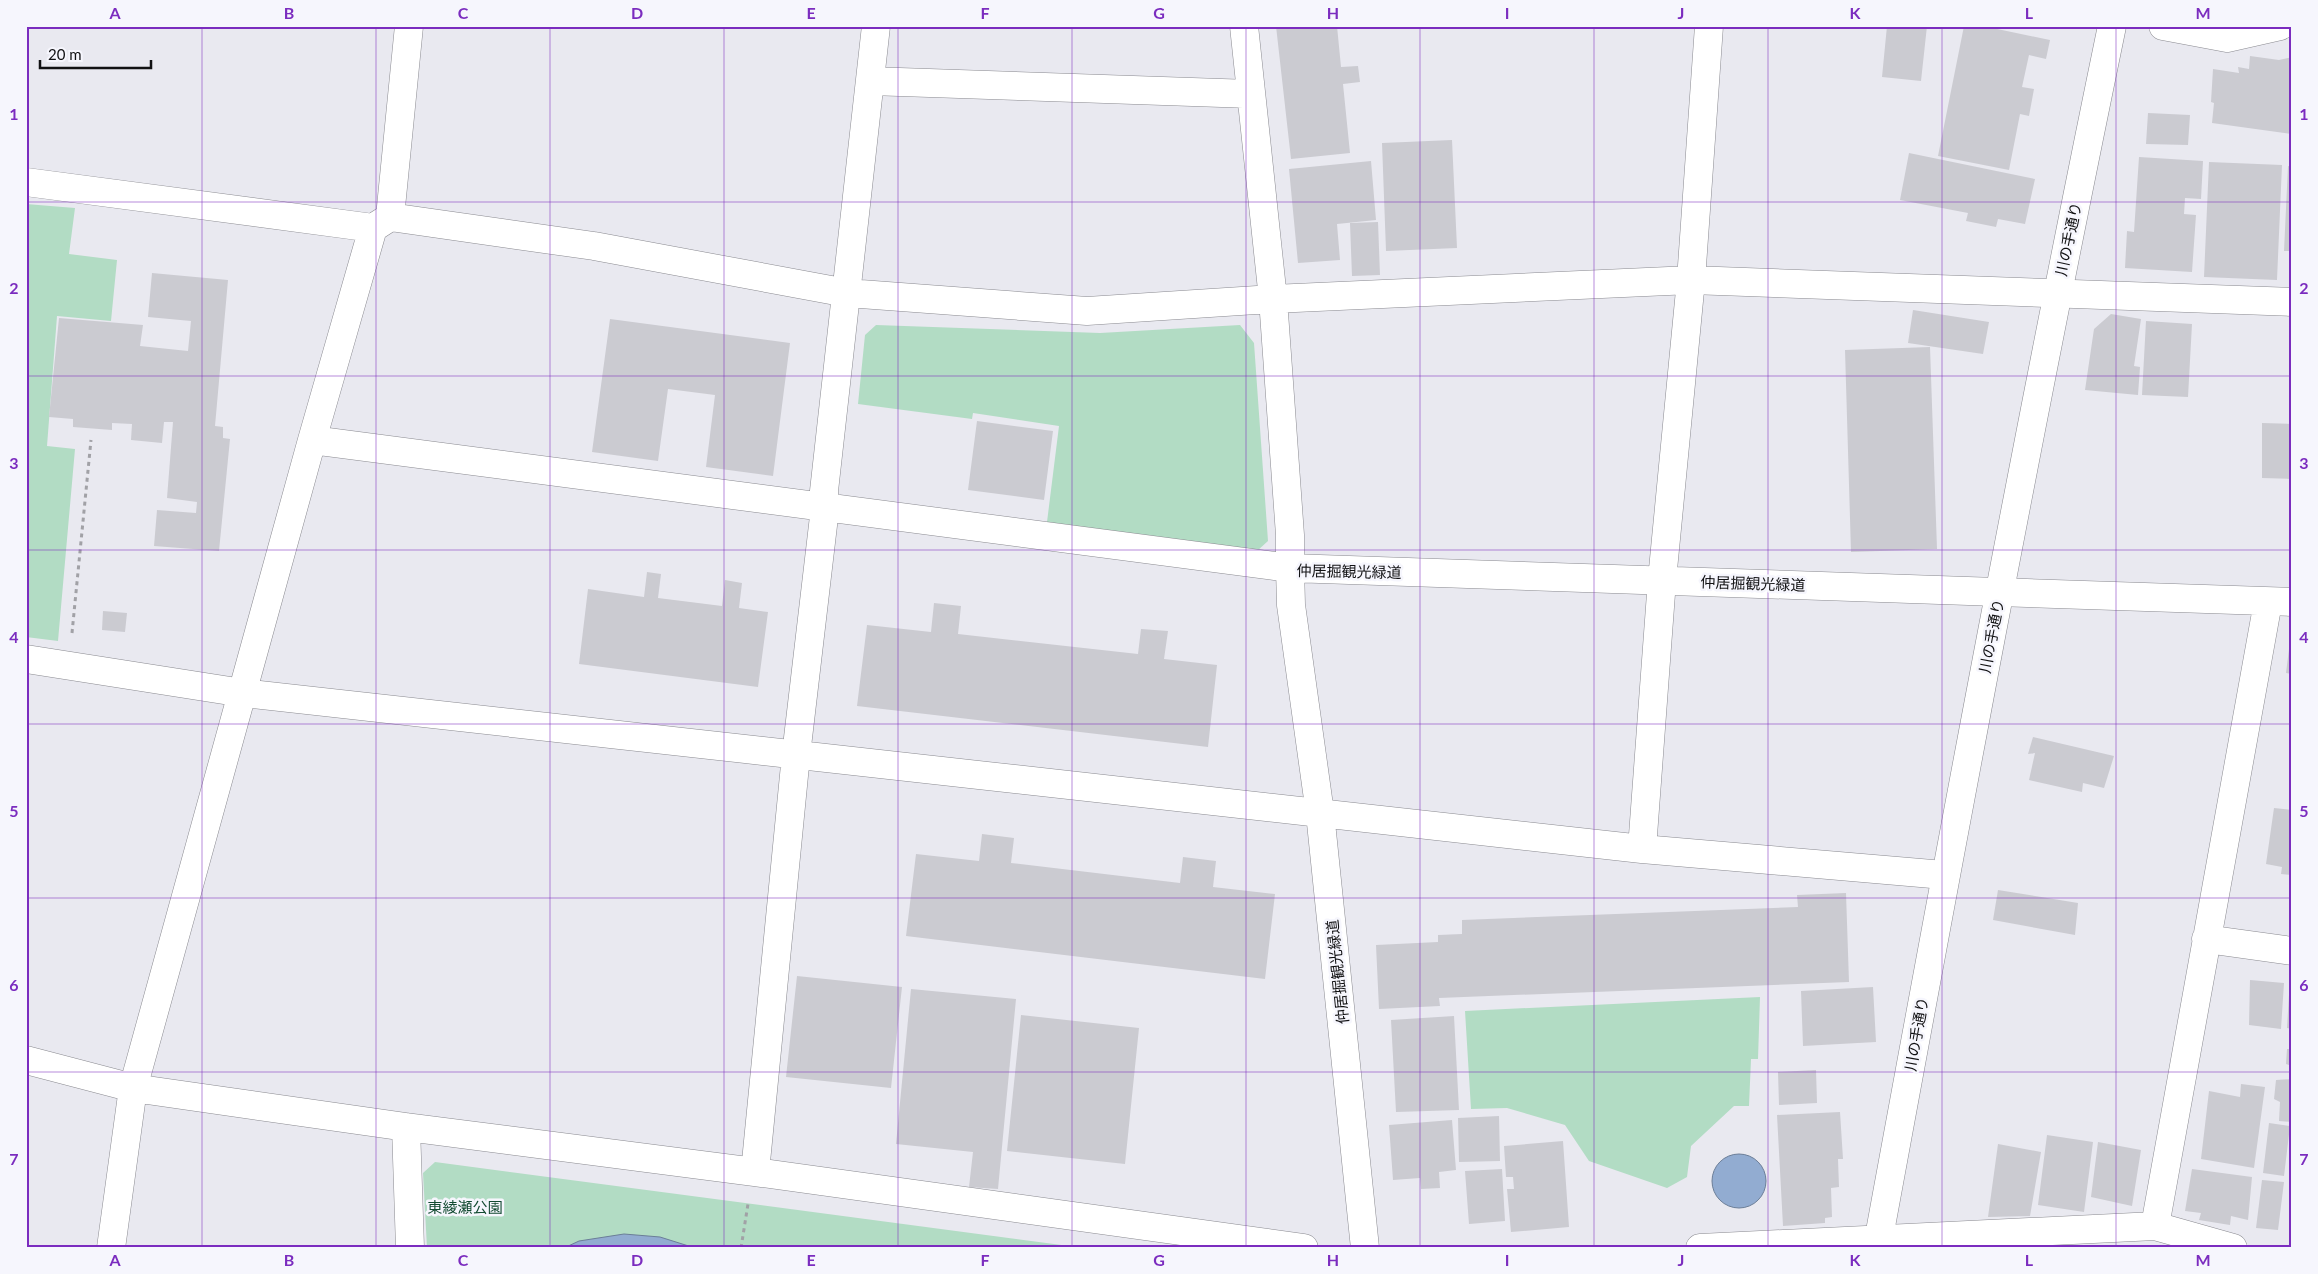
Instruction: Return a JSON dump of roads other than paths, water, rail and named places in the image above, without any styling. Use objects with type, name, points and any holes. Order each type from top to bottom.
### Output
[{"type":"street","points":[[112,1248],[133,1088],[312,440],[382,223],[409,26]]},
{"type":"street","points":[[755,1172],[796,755],[825,508],[824,491],[876,26]]},
{"type":"street","points":[[312,440],[1290,568],[1290,535],[1273,299],[1244,26]]},
{"type":"street","points":[[1642,849],[1662,580],[1691,280],[1709,26]]},
{"type":"street","name":"川の手通り","points":[[1878,1244],[1944,875],[2056,295],[2112,26]]},
{"type":"street","points":[[2163,26],[2227,38],[2280,26]]},
{"type":"street","points":[[870,81],[1251,94]]},
{"type":"street","points":[[26,182],[594,246],[847,293],[1087,311],[1273,299],[1691,280],[2056,295],[2292,302]]},
{"type":"street","name":"仲居掘観光緑道","points":[[1365,1248],[1320,813],[1291,605],[1290,568],[2000,590],[2280,602]]},
{"type":"street","points":[[2155,1226],[2206,940],[2280,602]]},
{"type":"street","points":[[26,659],[243,693],[1642,849],[1944,875]]},
{"type":"street","points":[[2206,940],[2292,951]]},
{"type":"street","points":[[26,1060],[133,1088],[406,1127],[755,1172],[1304,1248]]},
{"type":"street","points":[[406,1127],[410,1248]]},
{"type":"street","points":[[1700,1248],[1878,1244],[2155,1226],[2233,1248]]},
{"type":"water","points":[[1734,1154],[1744,1154],[1754,1158],[1762,1166],[1766,1181],[1762,1196],[1754,1204],[1744,1208],[1734,1208],[1724,1204],[1716,1196],[1712,1186],[1712,1176],[1716,1166],[1724,1158]]},
{"type":"water","points":[[624,1234],[660,1237],[695,1248],[564,1248],[579,1241]]},
{"type":"park label","name":"東綾瀬公園","points":[[465,1207]]}]
